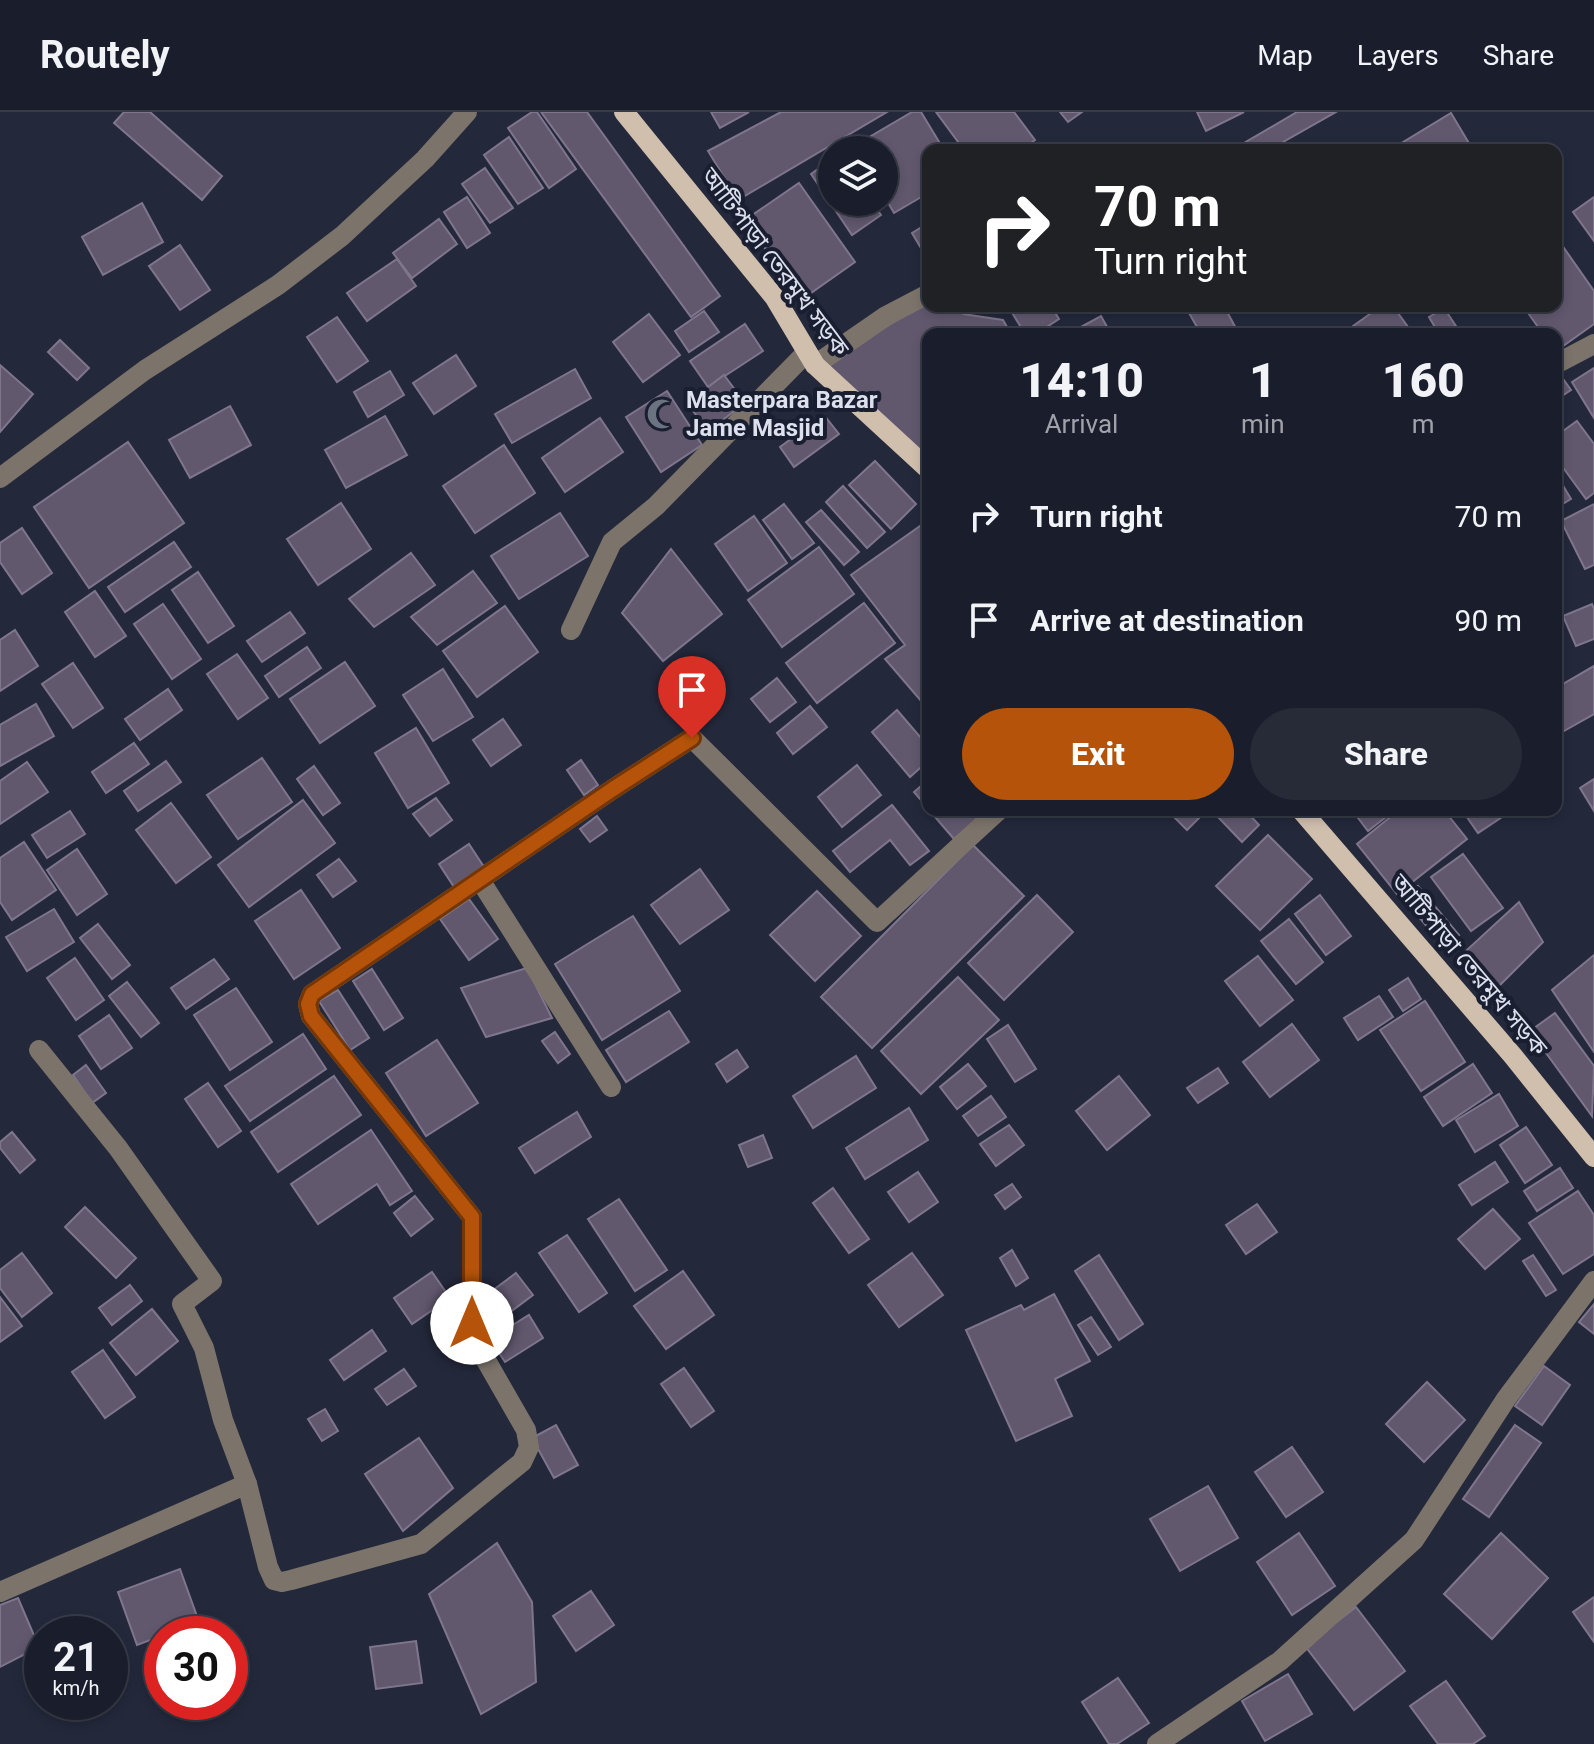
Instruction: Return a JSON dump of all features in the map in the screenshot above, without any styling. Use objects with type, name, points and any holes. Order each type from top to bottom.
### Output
[{"type":"main road","name":"আটিপাড়া তেরমুখ সড়ক","points":[[634,115],[775,298],[811,358],[922,463]]},
{"type":"main road","name":"আটিপাড়া তেরমুখ সড়ক","points":[[1306,816],[1513,1056],[1594,1157]]},
{"type":"street","points":[[0,478],[145,370],[278,285],[342,236],[425,159],[467,112]]},
{"type":"street","points":[[571,630],[612,542],[656,506],[811,358],[922,297]]},
{"type":"street","points":[[1562,361],[1594,344]]},
{"type":"street","points":[[39,1050],[118,1148],[212,1281],[182,1304],[204,1348],[223,1420],[247,1484],[268,1567],[274,1580],[282,1582],[421,1544],[522,1462],[529,1447],[526,1430],[477,1341],[472,1323],[472,1217],[311,1016],[308,1004],[312,994],[692,738],[877,922],[992,816]]},
{"type":"street","points":[[480,880],[611,1087]]},
{"type":"street","points":[[1157,1744],[1280,1661],[1414,1540],[1506,1399],[1594,1281]]},
{"type":"street","points":[[0,1592],[247,1484]]},
{"type":"building","points":[[124,112],[150,112],[222,176],[202,200],[114,123]]},
{"type":"building","points":[[532,112],[537,112],[576,169],[549,188],[508,128]]},
{"type":"building","points":[[541,112],[587,112],[720,296],[691,317]]},
{"type":"building","points":[[711,112],[749,112],[720,128]]},
{"type":"building","points":[[781,112],[887,112],[846,136],[818,136],[818,153],[738,200],[708,151]]},
{"type":"building","points":[[912,112],[921,112],[940,144],[922,144],[922,197],[898,211],[898,136],[871,136]]},
{"type":"building","points":[[936,112],[1014,112],[1035,140],[1029,144],[960,144]]},
{"type":"building","points":[[1060,112],[1082,112],[1068,122]]},
{"type":"building","points":[[1197,112],[1244,112],[1206,131]]},
{"type":"building","points":[[1297,112],[1336,112],[1280,144],[1242,144]]},
{"type":"building","points":[[1451,113],[1469,144],[1400,144]]},
{"type":"building","points":[[509,137],[543,188],[518,204],[484,155]]},
{"type":"building","points":[[485,168],[513,208],[490,223],[462,184]]},
{"type":"building","points":[[818,169],[818,184],[811,174]]},
{"type":"building","points":[[799,183],[818,210],[818,216],[822,216],[855,262],[801,300],[745,220]]},
{"type":"building","points":[[467,197],[490,233],[467,248],[444,212]]},
{"type":"building","points":[[1594,197],[1594,241],[1573,212]]},
{"type":"building","points":[[142,203],[163,242],[103,275],[82,237]]},
{"type":"building","points":[[839,216],[880,216],[852,235]]},
{"type":"building","points":[[439,219],[457,244],[412,278],[393,253]]},
{"type":"building","points":[[922,227],[922,250],[912,233]]},
{"type":"building","points":[[180,245],[210,290],[180,310],[149,266]]},
{"type":"building","points":[[1564,248],[1594,291],[1594,324],[1562,347],[1562,328],[1539,328],[1527,312],[1562,312]]},
{"type":"building","points":[[397,259],[416,286],[367,321],[347,293]]},
{"type":"building","points":[[922,306],[922,312],[962,312],[1003,320],[1008,328],[922,328],[922,456],[822,364]]},
{"type":"building","points":[[704,311],[719,332],[689,352],[675,331]]},
{"type":"building","points":[[1012,312],[1055,312],[1059,319],[1045,328],[1021,328]]},
{"type":"building","points":[[1188,312],[1227,312],[1236,328],[1198,328]]},
{"type":"building","points":[[1373,312],[1397,312],[1409,328],[1350,328]]},
{"type":"building","points":[[1437,312],[1447,312],[1456,326],[1435,328],[1429,317]]},
{"type":"building","points":[[649,314],[680,355],[643,382],[613,342]]},
{"type":"building","points":[[1101,316],[1108,328],[1079,328]]},
{"type":"building","points":[[337,317],[368,361],[337,382],[307,337]]},
{"type":"building","points":[[745,324],[763,351],[708,387],[690,361]]},
{"type":"building","points":[[60,340],[89,368],[77,380],[48,352]]},
{"type":"building","points":[[456,355],[476,386],[434,414],[413,383]]},
{"type":"building","points":[[0,365],[33,394],[0,432]]},
{"type":"building","points":[[1594,368],[1594,418],[1572,382]]},
{"type":"building","points":[[575,369],[591,398],[512,443],[495,414]]},
{"type":"building","points":[[390,371],[404,395],[368,417],[354,392]]},
{"type":"building","points":[[724,375],[745,403],[708,431],[687,403]]},
{"type":"building","points":[[1562,377],[1571,390],[1562,396]]},
{"type":"building","points":[[667,391],[702,445],[661,472],[626,417]]},
{"type":"building","points":[[230,406],[251,445],[190,478],[169,440]]},
{"type":"building","points":[[824,415],[839,434],[794,467],[780,447]]},
{"type":"building","points":[[385,416],[407,455],[346,488],[325,450]]},
{"type":"building","points":[[600,418],[623,452],[565,492],[542,458]]},
{"type":"building","points":[[1577,421],[1594,444],[1594,493],[1586,499],[1562,466],[1562,432]]},
{"type":"building","points":[[128,442],[184,523],[89,588],[34,507]]},
{"type":"building","points":[[504,445],[535,493],[475,533],[443,486]]},
{"type":"building","points":[[875,461],[916,504],[891,529],[849,485]]},
{"type":"building","points":[[1562,484],[1571,499],[1562,504]]},
{"type":"building","points":[[843,486],[885,532],[867,548],[826,502]]},
{"type":"building","points":[[341,503],[371,549],[318,585],[287,539]]},
{"type":"building","points":[[784,504],[814,543],[792,559],[763,520]]},
{"type":"building","points":[[1594,504],[1594,565],[1585,569],[1562,520]]},
{"type":"building","points":[[821,510],[859,552],[844,565],[806,522]]},
{"type":"building","points":[[560,513],[588,556],[519,599],[491,556]]},
{"type":"building","points":[[754,516],[787,563],[748,591],[715,544]]},
{"type":"building","points":[[922,525],[922,702],[885,659],[905,645],[851,575]]},
{"type":"building","points":[[22,528],[52,573],[22,594],[0,562],[0,543]]},
{"type":"building","points":[[174,542],[191,567],[125,612],[108,587]]},
{"type":"building","points":[[819,547],[854,594],[782,647],[748,600]]},
{"type":"building","points":[[671,549],[722,614],[663,661],[622,613]]},
{"type":"building","points":[[411,553],[435,585],[374,627],[349,599]]},
{"type":"building","points":[[473,571],[497,603],[437,645],[411,617]]},
{"type":"building","points":[[198,572],[234,626],[208,643],[172,590]]},
{"type":"building","points":[[95,591],[126,636],[95,657],[65,612]]},
{"type":"building","points":[[864,603],[895,643],[817,703],[786,663]]},
{"type":"building","points":[[163,604],[201,659],[172,679],[134,624]]},
{"type":"building","points":[[1592,604],[1594,639],[1576,646],[1563,616]]},
{"type":"building","points":[[505,606],[538,652],[477,697],[443,651]]},
{"type":"building","points":[[290,612],[305,633],[262,662],[247,641]]},
{"type":"building","points":[[15,630],[38,666],[0,691],[0,640]]},
{"type":"building","points":[[307,647],[321,668],[279,697],[265,676]]},
{"type":"building","points":[[237,654],[268,698],[238,719],[207,674]]},
{"type":"building","points":[[345,662],[375,706],[320,743],[290,699]]},
{"type":"building","points":[[73,663],[103,708],[73,728],[42,684]]},
{"type":"building","points":[[1594,666],[1594,714],[1564,731],[1562,728],[1562,685]]},
{"type":"building","points":[[443,669],[473,717],[433,741],[403,695]]},
{"type":"building","points":[[777,678],[796,702],[770,722],[751,699]]},
{"type":"building","points":[[168,689],[182,710],[140,740],[125,719]]},
{"type":"building","points":[[36,704],[54,736],[0,766],[0,725]]},
{"type":"building","points":[[810,706],[827,727],[793,754],[777,733]]},
{"type":"building","points":[[897,710],[922,739],[922,766],[910,777],[872,732]]},
{"type":"building","points":[[503,719],[521,745],[491,766],[473,740]]},
{"type":"building","points":[[416,728],[449,783],[408,808],[375,753]]},
{"type":"building","points":[[134,743],[149,764],[106,793],[92,772]]},
{"type":"building","points":[[262,758],[292,802],[238,839],[207,795]]},
{"type":"building","points":[[581,760],[598,785],[584,795],[567,770]]},
{"type":"building","points":[[166,761],[181,782],[138,811],[124,791]]},
{"type":"building","points":[[27,762],[48,792],[0,824],[0,781]]},
{"type":"building","points":[[857,765],[881,795],[842,827],[818,797]]},
{"type":"building","points":[[314,766],[340,803],[323,815],[297,779]]},
{"type":"building","points":[[1594,779],[1594,811],[1580,788]]},
{"type":"building","points":[[922,785],[922,801],[914,792]]},
{"type":"building","points":[[436,798],[452,820],[430,836],[413,814]]},
{"type":"building","points":[[303,800],[335,843],[249,907],[218,865]]},
{"type":"building","points":[[171,803],[211,857],[176,883],[136,830]]},
{"type":"building","points":[[892,805],[929,851],[910,865],[890,840],[850,872],[833,851]]},
{"type":"building","points":[[70,811],[85,834],[47,858],[32,835]]},
{"type":"building","points":[[597,816],[607,830],[590,842],[580,829]]},
{"type":"building","points":[[934,816],[982,816],[954,839]]},
{"type":"building","points":[[1177,816],[1201,816],[1187,830],[1175,818]]},
{"type":"building","points":[[1217,816],[1251,816],[1259,825],[1242,842]]},
{"type":"building","points":[[1357,816],[1387,816],[1368,831]]},
{"type":"building","points":[[1392,816],[1449,816],[1467,839],[1397,894],[1357,844]]},
{"type":"building","points":[[1466,816],[1504,816],[1478,833]]},
{"type":"building","points":[[1268,835],[1312,879],[1260,930],[1216,886]]},
{"type":"building","points":[[24,842],[56,890],[12,920],[0,902],[0,858]]},
{"type":"building","points":[[469,844],[486,870],[456,890],[439,864]]},
{"type":"building","points":[[973,845],[1024,896],[872,1048],[821,997]]},
{"type":"building","points":[[77,849],[107,894],[77,915],[47,870]]},
{"type":"building","points":[[1463,854],[1503,908],[1471,931],[1431,877]]},
{"type":"building","points":[[339,859],[356,881],[333,897],[317,875]]},
{"type":"building","points":[[700,869],[729,910],[680,944],[651,905]]},
{"type":"building","points":[[1418,886],[1459,935],[1444,947],[1403,898]]},
{"type":"building","points":[[301,890],[340,948],[294,979],[255,921]]},
{"type":"building","points":[[817,891],[861,936],[815,981],[770,935]]},
{"type":"building","points":[[1037,895],[1073,932],[1004,1000],[968,963]]},
{"type":"building","points":[[1320,895],[1351,936],[1326,955],[1295,914]]},
{"type":"building","points":[[469,899],[498,939],[469,960],[440,919]]},
{"type":"building","points":[[1519,902],[1543,942],[1487,998],[1455,961]]},
{"type":"building","points":[[54,909],[74,942],[27,971],[6,937]]},
{"type":"building","points":[[633,916],[680,991],[602,1040],[555,964]]},
{"type":"building","points":[[1289,919],[1323,962],[1296,984],[1261,941]]},
{"type":"building","points":[[98,924],[130,965],[112,979],[80,938]]},
{"type":"building","points":[[1594,955],[1594,1052],[1552,990]]},
{"type":"building","points":[[1258,956],[1293,1000],[1260,1026],[1225,981]]},
{"type":"building","points":[[75,958],[104,1000],[76,1020],[47,978]]},
{"type":"building","points":[[214,959],[229,979],[186,1009],[171,988]]},
{"type":"building","points":[[527,968],[552,1018],[486,1037],[461,988]]},
{"type":"building","points":[[372,969],[403,1018],[384,1030],[353,981]]},
{"type":"building","points":[[958,977],[999,1020],[921,1094],[881,1051]]},
{"type":"building","points":[[1408,978],[1421,999],[1403,1011],[1389,990]]},
{"type":"building","points":[[127,982],[159,1023],[141,1037],[109,996]]},
{"type":"building","points":[[236,988],[272,1042],[230,1070],[194,1015]]},
{"type":"building","points":[[338,990],[369,1038],[350,1050],[319,1001]]},
{"type":"building","points":[[1379,996],[1393,1017],[1358,1040],[1344,1018]]},
{"type":"building","points":[[1425,1001],[1465,1062],[1421,1091],[1380,1030]]},
{"type":"building","points":[[669,1011],[689,1042],[626,1082],[606,1050]]},
{"type":"building","points":[[1555,1013],[1594,1066],[1592,1116],[1530,1031]]},
{"type":"building","points":[[109,1015],[132,1048],[101,1069],[79,1036]]},
{"type":"building","points":[[1292,1024],[1319,1060],[1270,1097],[1243,1062]]},
{"type":"building","points":[[1008,1025],[1036,1069],[1015,1082],[987,1039]]},
{"type":"building","points":[[555,1032],[570,1054],[558,1063],[542,1041]]},
{"type":"building","points":[[303,1034],[326,1069],[250,1121],[225,1086]]},
{"type":"building","points":[[437,1040],[478,1103],[426,1136],[386,1073]]},
{"type":"building","points":[[737,1050],[748,1067],[727,1082],[716,1064]]},
{"type":"building","points":[[856,1056],[876,1088],[813,1128],[793,1096]]},
{"type":"building","points":[[968,1064],[986,1086],[957,1109],[940,1087]]},
{"type":"building","points":[[1473,1064],[1492,1093],[1443,1126],[1424,1097]]},
{"type":"building","points":[[86,1065],[106,1093],[92,1103],[73,1075]]},
{"type":"building","points":[[1218,1068],[1228,1083],[1198,1103],[1187,1088]]},
{"type":"building","points":[[334,1076],[361,1115],[278,1172],[251,1132]]},
{"type":"building","points":[[1119,1076],[1150,1115],[1107,1150],[1076,1111]]},
{"type":"building","points":[[208,1083],[241,1131],[218,1147],[185,1099]]},
{"type":"building","points":[[1499,1094],[1518,1126],[1475,1152],[1456,1120]]},
{"type":"building","points":[[991,1096],[1006,1117],[978,1136],[963,1116]]},
{"type":"building","points":[[909,1108],[928,1140],[865,1179],[846,1148]]},
{"type":"building","points":[[577,1112],[591,1137],[535,1173],[519,1148]]},
{"type":"building","points":[[1009,1125],[1024,1145],[996,1166],[980,1144]]},
{"type":"building","points":[[1526,1127],[1552,1165],[1525,1183],[1500,1145]]},
{"type":"building","points":[[371,1130],[412,1191],[390,1205],[377,1184],[318,1224],[291,1184]]},
{"type":"building","points":[[12,1132],[35,1160],[20,1173],[0,1148],[0,1142]]},
{"type":"building","points":[[763,1135],[772,1158],[748,1167],[739,1145]]},
{"type":"building","points":[[1495,1162],[1508,1182],[1472,1205],[1459,1185]]},
{"type":"building","points":[[1560,1168],[1573,1188],[1537,1211],[1524,1191]]},
{"type":"building","points":[[918,1172],[938,1202],[909,1222],[888,1192]]},
{"type":"building","points":[[1012,1184],[1021,1197],[1005,1209],[995,1195]]},
{"type":"building","points":[[833,1188],[869,1239],[849,1253],[813,1203]]},
{"type":"building","points":[[1578,1191],[1594,1215],[1594,1254],[1563,1274],[1529,1223]]},
{"type":"building","points":[[415,1196],[433,1219],[411,1236],[394,1213]]},
{"type":"building","points":[[619,1199],[667,1270],[635,1291],[588,1219]]},
{"type":"building","points":[[1257,1204],[1277,1232],[1246,1254],[1226,1225]]},
{"type":"building","points":[[85,1207],[136,1258],[116,1278],[65,1227]]},
{"type":"building","points":[[1493,1209],[1520,1239],[1485,1269],[1458,1239]]},
{"type":"building","points":[[567,1235],[607,1293],[579,1312],[539,1253]]},
{"type":"building","points":[[1012,1250],[1028,1278],[1016,1286],[1000,1258]]},
{"type":"building","points":[[22,1253],[52,1293],[22,1317],[0,1288],[0,1270]]},
{"type":"building","points":[[912,1253],[943,1295],[899,1327],[868,1285]]},
{"type":"building","points":[[1099,1255],[1143,1324],[1119,1340],[1075,1271]]},
{"type":"building","points":[[1533,1255],[1556,1290],[1546,1296],[1523,1261]]},
{"type":"building","points":[[683,1271],[714,1315],[666,1349],[634,1306]]},
{"type":"building","points":[[432,1272],[450,1298],[412,1324],[394,1298]]},
{"type":"building","points":[[516,1273],[533,1295],[509,1313],[492,1291]]},
{"type":"building","points":[[130,1285],[142,1301],[112,1325],[99,1308]]},
{"type":"building","points":[[1054,1294],[1090,1361],[1055,1379],[1072,1416],[1016,1441],[966,1330],[1021,1305],[1024,1310]]},
{"type":"building","points":[[0,1297],[22,1326],[0,1342]]},
{"type":"building","points":[[1594,1304],[1594,1334],[1579,1322]]},
{"type":"building","points":[[152,1309],[178,1341],[136,1375],[110,1343]]},
{"type":"building","points":[[529,1315],[543,1338],[505,1362],[490,1339]]},
{"type":"building","points":[[1091,1317],[1111,1347],[1098,1355],[1078,1325]]},
{"type":"building","points":[[372,1330],[386,1351],[344,1380],[330,1360]]},
{"type":"building","points":[[103,1350],[135,1397],[105,1418],[72,1372]]},
{"type":"building","points":[[1544,1366],[1570,1385],[1542,1425],[1515,1406]]},
{"type":"building","points":[[684,1368],[714,1411],[691,1427],[661,1384]]},
{"type":"building","points":[[404,1369],[416,1386],[387,1405],[375,1389]]},
{"type":"building","points":[[1427,1382],[1465,1420],[1424,1462],[1386,1424]]},
{"type":"building","points":[[325,1409],[338,1431],[322,1441],[308,1419]]},
{"type":"building","points":[[556,1425],[578,1465],[554,1478],[532,1438]]},
{"type":"building","points":[[1515,1425],[1541,1443],[1489,1517],[1463,1499]]},
{"type":"building","points":[[419,1438],[453,1488],[403,1531],[365,1474]]},
{"type":"building","points":[[1292,1447],[1323,1492],[1286,1517],[1255,1472]]},
{"type":"building","points":[[1208,1486],[1238,1538],[1180,1571],[1150,1519]]},
{"type":"building","points":[[1299,1533],[1335,1586],[1292,1615],[1257,1562]]},
{"type":"building","points":[[1501,1533],[1548,1578],[1492,1639],[1444,1594]]},
{"type":"building","points":[[497,1543],[532,1602],[536,1682],[481,1714],[429,1594]]},
{"type":"building","points":[[180,1569],[197,1616],[144,1616],[144,1642],[137,1645],[118,1592]]},
{"type":"building","points":[[591,1591],[614,1625],[576,1651],[553,1616]]},
{"type":"building","points":[[1594,1597],[1594,1642],[1573,1612]]},
{"type":"building","points":[[18,1598],[26,1616],[24,1655],[0,1667],[0,1605]]},
{"type":"building","points":[[1356,1607],[1405,1671],[1354,1710],[1305,1646]]},
{"type":"building","points":[[416,1641],[422,1683],[376,1689],[370,1647]]},
{"type":"building","points":[[1288,1674],[1312,1714],[1265,1741],[1242,1701]]},
{"type":"building","points":[[1118,1678],[1149,1723],[1117,1744],[1109,1744],[1082,1702]]},
{"type":"building","points":[[1446,1681],[1485,1736],[1473,1744],[1438,1744],[1410,1706]]},
{"type":"place","name":"Masterpara Bazar Jame Masjid","points":[[662,414]]},
{"type":"route","points":[[472,1323],[472,1217],[311,1016],[308,1004],[312,994],[692,738]]}]
